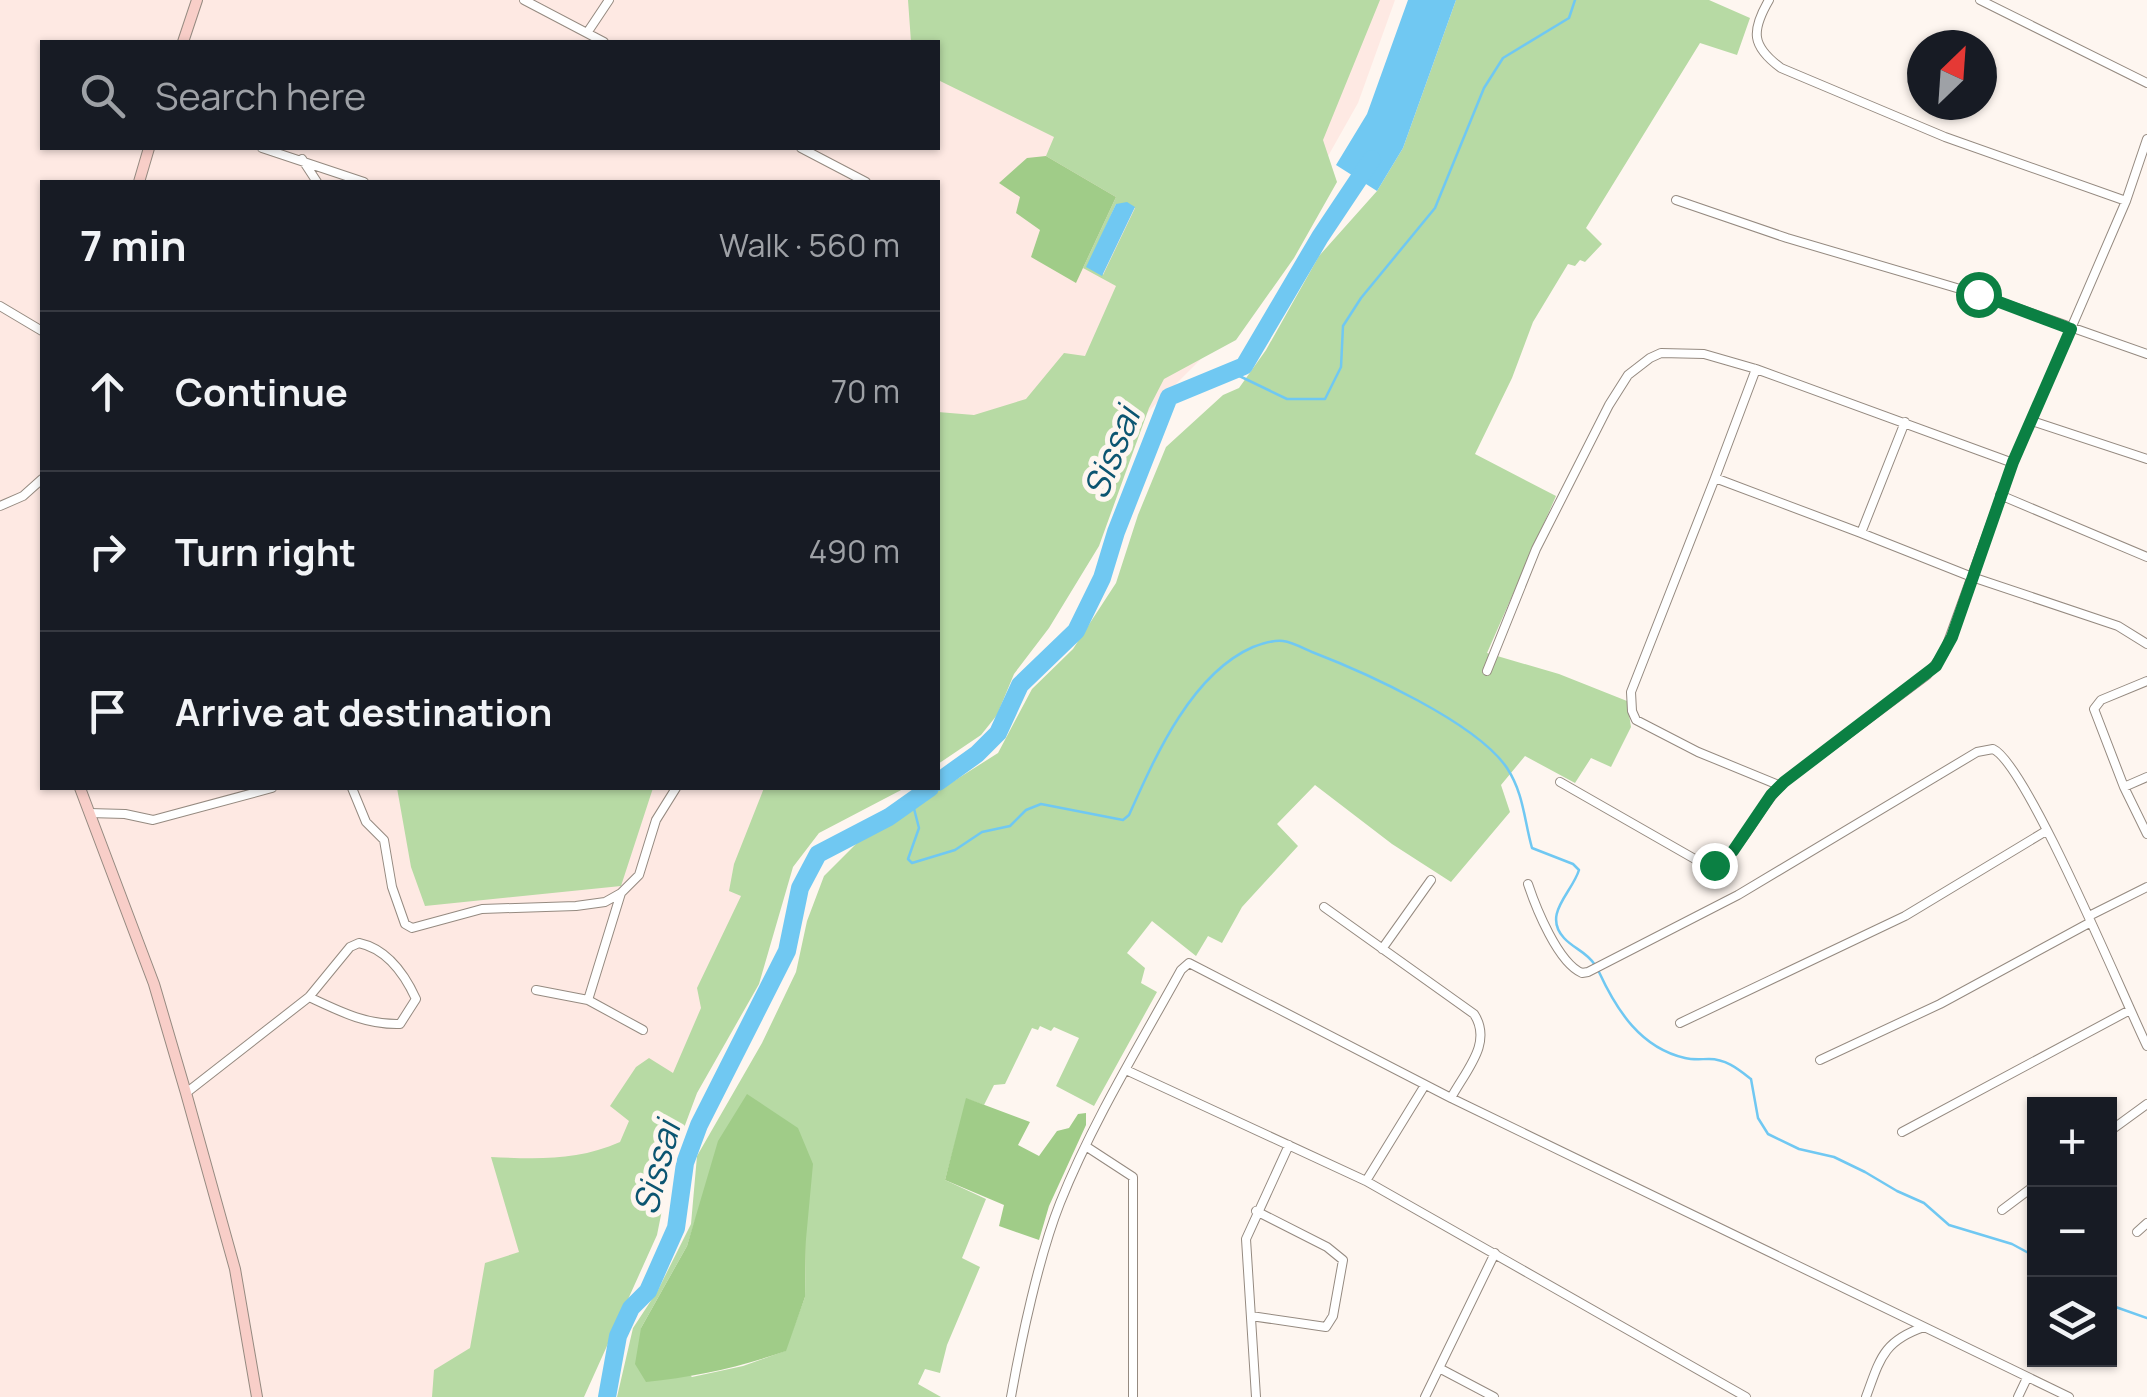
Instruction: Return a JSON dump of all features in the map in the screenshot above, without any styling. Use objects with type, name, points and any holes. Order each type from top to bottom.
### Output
[{"type":"street","points":[[184,40],[197,0]]},
{"type":"street","points":[[524,0],[600,40]]},
{"type":"street","points":[[587,33],[609,0]]},
{"type":"street","points":[[1769,0],[1755,33],[1761,50],[1781,68],[1945,137],[2126,201]]},
{"type":"street","points":[[1980,0],[2147,83]]},
{"type":"street","points":[[1560,782],[1700,862],[1714,865],[1733,851],[1781,786],[1936,666],[1952,637],[2013,462],[2126,201],[2147,139]]},
{"type":"street","points":[[140,180],[148,150]]},
{"type":"street","points":[[269,150],[359,180]]},
{"type":"street","points":[[804,150],[862,180]]},
{"type":"street","points":[[302,159],[317,180]]},
{"type":"street","points":[[1676,200],[1787,238],[1978,294],[2147,354]]},
{"type":"street","points":[[0,306],[40,330]]},
{"type":"street","points":[[1487,671],[1536,549],[1628,375],[1650,358],[1679,352],[1704,354],[2013,462]]},
{"type":"street","points":[[1756,369],[1631,692],[1632,711],[1636,720],[1698,752],[1781,786]]},
{"type":"street","points":[[2032,421],[2147,459]]},
{"type":"street","points":[[1862,533],[1905,422]]},
{"type":"street","points":[[1715,478],[1972,577],[2118,626],[2147,644]]},
{"type":"street","points":[[0,506],[23,496],[40,481]]},
{"type":"street","points":[[2000,495],[2147,557]]},
{"type":"street","points":[[2147,681],[2101,700],[2094,709],[2147,834]]},
{"type":"street","points":[[1528,884],[1535,905],[1568,964],[1582,973],[1588,972],[1738,895],[1987,749],[2006,758],[2046,831],[2147,1046]]},
{"type":"street","points":[[2124,787],[2147,777]]},
{"type":"street","points":[[81,790],[154,984],[186,1093],[235,1269],[257,1397]]},
{"type":"street","points":[[89,814],[116,813],[152,820],[264,790]]},
{"type":"street","points":[[353,790],[366,822],[384,840],[392,887],[405,924],[412,928],[482,909],[605,902],[639,875],[656,820],[675,790]]},
{"type":"street","points":[[1680,1023],[1905,916],[2046,831]]},
{"type":"street","points":[[1382,948],[1431,880]]},
{"type":"street","points":[[1820,1060],[1940,1004],[2147,888]]},
{"type":"street","points":[[588,1000],[621,893]]},
{"type":"street","points":[[1324,907],[1474,1014],[1482,1025],[1482,1041],[1451,1098]]},
{"type":"street","points":[[186,1093],[309,997],[350,947],[359,943],[369,945],[403,973],[416,999],[400,1024],[382,1025],[354,1018],[309,997]]},
{"type":"street","points":[[1011,1397],[1056,1217],[1126,1070],[1180,970],[1189,963],[1451,1098],[2069,1397]]},
{"type":"street","points":[[536,990],[588,1000],[642,1030]]},
{"type":"street","points":[[1902,1132],[2130,1010]]},
{"type":"street","points":[[1126,1070],[1366,1182],[1746,1397]]},
{"type":"street","points":[[1366,1182],[1425,1085]]},
{"type":"street","points":[[2117,1126],[2147,1104]]},
{"type":"street","points":[[1256,1397],[1246,1239],[1288,1144]]},
{"type":"street","points":[[1087,1147],[1128,1170],[1134,1182],[1133,1397]]},
{"type":"street","points":[[2002,1210],[2033,1187]]},
{"type":"street","points":[[1251,1316],[1326,1327],[1336,1305],[1343,1260],[1256,1211]]},
{"type":"street","points":[[2137,1232],[2147,1223]]},
{"type":"street","points":[[1425,1397],[1495,1253]]},
{"type":"street","points":[[1866,1397],[1890,1344],[1924,1326]]},
{"type":"street","points":[[1439,1368],[1494,1397]]},
{"type":"street","points":[[2018,1397],[2027,1378]]},
{"type":"shaded area","points":[[0,0],[1395,0],[1358,103],[1230,330],[1129,431],[940,746],[940,180],[40,180],[40,790],[877,790],[808,827],[570,1397],[0,1397]]},
{"type":"green space","points":[[908,0],[1380,0],[1323,140],[1337,182],[1294,258],[1236,340],[1164,379],[1149,408],[1099,546],[1049,628],[1014,674],[997,715],[981,735],[940,763],[940,412],[974,415],[1026,399],[1064,353],[1085,356],[1116,286],[1083,268],[1116,197],[1046,156],[1054,137],[940,81],[940,40],[911,40]],"holes":[[[1116,204],[1135,208],[1103,275],[1102,235]]]},
{"type":"green space","points":[[1456,0],[1709,0],[1750,18],[1737,55],[1700,43],[1586,228],[1602,244],[1585,262],[1568,264],[1533,322],[1512,378],[1475,454],[1556,496],[1487,653],[1559,674],[1627,701],[1631,727],[1611,767],[1591,758],[1575,783],[1525,756],[1501,785],[1510,812],[1451,882],[1392,844],[1315,785],[1277,824],[1298,846],[1242,907],[1222,943],[1208,936],[1196,956],[1152,921],[1127,953],[1145,968],[1141,983],[1157,992],[1094,1106],[1056,1086],[1079,1038],[1054,1027],[1051,1031],[1040,1026],[1038,1030],[1032,1028],[1005,1084],[994,1085],[984,1105],[967,1099],[945,1180],[986,1199],[962,1258],[980,1267],[947,1345],[940,1373],[925,1369],[918,1384],[941,1397],[617,1397],[633,1328],[658,1290],[691,1224],[697,1156],[762,1043],[796,972],[807,921],[824,876],[858,842],[998,753],[1032,689],[1073,649],[1116,583],[1166,447],[1223,395],[1239,388],[1266,350],[1319,256],[1377,191],[1403,148]],"holes":[[[702,1199],[806,1239],[805,1297],[785,1351],[743,1366],[692,1377],[641,1328],[687,1246]]]},
{"type":"green space","points":[[1046,156],[1116,197],[1076,283],[1031,257],[1040,230],[1016,213],[1020,197],[999,183],[1027,158]]},
{"type":"green space","points":[[397,790],[652,790],[621,886],[425,906],[411,867]]},
{"type":"green space","points":[[763,790],[901,790],[819,833],[793,867],[759,984],[697,1093],[672,1160],[657,1235],[584,1397],[432,1397],[434,1370],[470,1348],[485,1263],[519,1252],[491,1157],[572,1156],[620,1142],[629,1121],[610,1106],[636,1067],[649,1058],[673,1073],[701,1008],[697,988],[741,896],[729,891],[734,864]]},
{"type":"green space","points":[[747,1094],[798,1128],[813,1164],[805,1297],[786,1351],[717,1371],[646,1382],[635,1364],[641,1328],[687,1246],[718,1141]]},
{"type":"green space","points":[[966,1098],[1030,1122],[1018,1145],[1039,1156],[1057,1131],[1069,1128],[1078,1114],[1086,1113],[1086,1125],[1049,1206],[1039,1240],[999,1226],[1004,1205],[945,1180]]},
{"type":"water","points":[[1408,0],[1456,0],[1403,148],[1377,191],[1336,165],[1367,114]]},
{"type":"water","points":[[1127,202],[1135,207],[1102,276],[1086,267],[1116,204]]},
{"type":"waterway","points":[[1229,371],[1287,399],[1325,399],[1341,367],[1343,326],[1361,298],[1435,208],[1484,88],[1503,58],[1569,18],[1575,0]]},
{"type":"waterway","name":"Sissai","points":[[940,781],[998,733],[1020,685],[1076,631],[1102,578],[1169,397],[1244,366],[1320,237],[1372,159]]},
{"type":"waterway","points":[[912,801],[919,828],[908,859],[912,863],[955,850],[982,832],[1010,826],[1026,810],[1041,804],[1123,820],[1177,719],[1211,676],[1253,647],[1286,642],[1417,700],[1471,733],[1492,751],[1517,788],[1532,848],[1579,870],[1556,920],[1564,938],[1595,965]]},
{"type":"waterway","name":"Sissai","points":[[607,1397],[618,1336],[631,1308],[648,1291],[676,1228],[685,1163],[699,1125],[787,951],[800,888],[818,854],[889,817],[927,790]]},
{"type":"waterway","points":[[1599,972],[1623,1014],[1643,1037],[1685,1058],[1721,1061],[1751,1079],[1758,1118],[1768,1134],[1865,1172],[1924,1203],[1949,1225],[2027,1252]]},
{"type":"waterway","points":[[2117,1307],[2147,1318]]},
{"type":"route","points":[[1714,865],[1733,851],[1784,782],[1927,675],[1952,637],[2013,462],[2071,329],[1978,294]]}]
